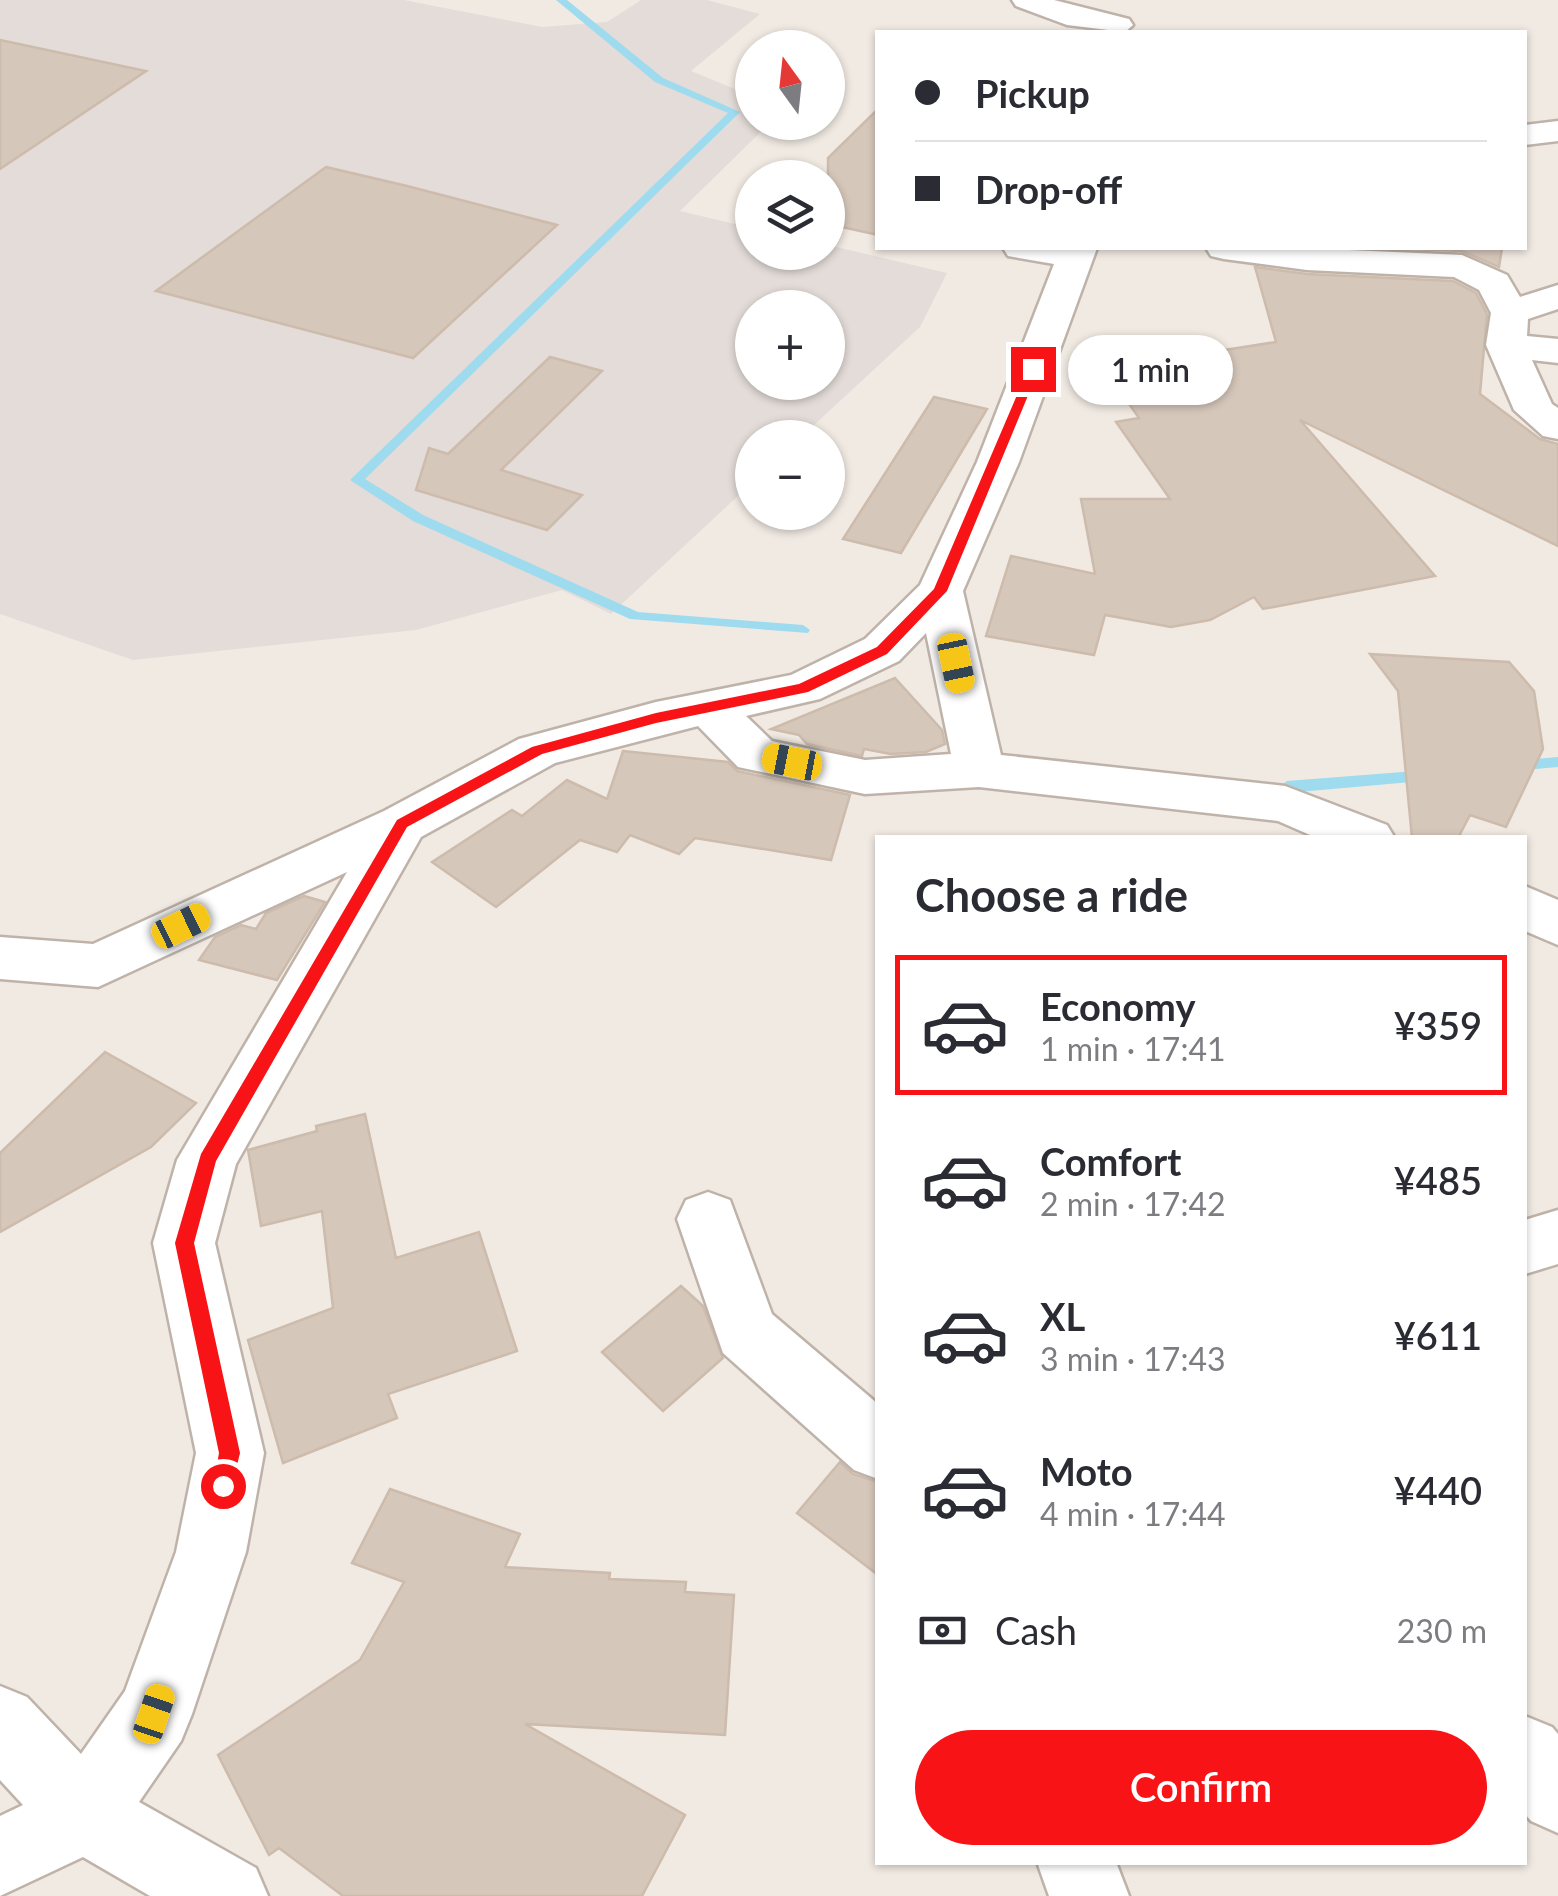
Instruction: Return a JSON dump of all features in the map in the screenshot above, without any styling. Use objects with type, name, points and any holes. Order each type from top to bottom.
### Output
[{"type":"street","points":[[1027,0],[1067,16],[1116,19]]},
{"type":"street","points":[[1527,134],[1558,130]]},
{"type":"street","points":[[0,958],[98,966],[402,824],[537,751],[656,718],[802,688],[882,650],[940,591],[998,462],[1078,252],[1050,250]]},
{"type":"street","points":[[1239,250],[1307,259],[1462,266],[1494,283],[1508,329],[1540,388],[1534,410],[1558,427]]},
{"type":"street","points":[[1508,329],[1558,296]]},
{"type":"street","points":[[1508,329],[1558,351]]},
{"type":"street","points":[[940,591],[979,770]]},
{"type":"street","points":[[709,708],[756,755],[865,777],[979,770],[1285,804],[1362,835]]},
{"type":"street","points":[[0,1858],[86,1815],[154,1714],[210,1552],[230,1453],[184,1243],[207,1160],[402,824]]},
{"type":"street","points":[[1527,907],[1558,925]]},
{"type":"street","points":[[708,1219],[746,1332],[875,1444]]},
{"type":"street","points":[[1527,1246],[1558,1236]]},
{"type":"street","points":[[0,1724],[86,1815],[228,1896]]},
{"type":"street","points":[[1077,1865],[1090,1896]]},
{"type":"shaded area","points":[[0,0],[404,0],[542,27],[607,22],[641,0],[707,0],[760,14],[741,30],[735,30],[735,35],[691,71],[735,89],[735,140],[753,140],[680,211],[735,224],[735,270],[845,270],[845,249],[947,273],[920,327],[845,396],[845,290],[735,290],[735,400],[841,400],[819,420],[735,420],[735,499],[611,614],[562,590],[416,630],[133,660],[0,614]]},
{"type":"building","points":[[0,40],[146,71],[0,169]]},
{"type":"building","points":[[875,112],[875,234],[845,228],[845,160],[828,160]]},
{"type":"building","points":[[326,167],[557,225],[413,358],[156,291]]},
{"type":"building","points":[[1434,250],[1502,250],[1499,267],[1462,251]]},
{"type":"building","points":[[1255,267],[1307,274],[1453,281],[1476,293],[1487,314],[1480,394],[1540,439],[1558,444],[1558,546],[1300,420],[1435,576],[1263,609],[1254,597],[1210,620],[1171,627],[1105,615],[1094,655],[986,636],[1011,556],[1095,574],[1081,499],[1170,499],[1116,422],[1139,418],[1100,362],[1162,352],[1167,359],[1276,342]]},
{"type":"building","points":[[550,357],[602,371],[501,470],[582,495],[547,530],[416,490],[429,448],[448,454]]},
{"type":"building","points":[[934,397],[987,409],[901,553],[843,539]]},
{"type":"building","points":[[1370,654],[1509,662],[1534,691],[1543,749],[1506,827],[1470,815],[1460,835],[1412,835],[1398,691]]},
{"type":"building","points":[[895,678],[942,730],[945,744],[926,752],[891,754],[864,749],[862,756],[807,744],[799,735],[771,729]]},
{"type":"building","points":[[623,751],[728,762],[737,771],[850,795],[831,860],[695,838],[679,854],[630,835],[617,852],[580,840],[496,907],[432,862],[512,810],[522,816],[567,780],[607,799]]},
{"type":"building","points":[[304,896],[325,902],[277,980],[199,960],[215,937],[241,925],[256,929],[266,913]]},
{"type":"building","points":[[105,1052],[196,1103],[151,1147],[0,1232],[0,1153]]},
{"type":"building","points":[[365,1114],[396,1258],[479,1232],[517,1351],[388,1394],[397,1418],[283,1463],[248,1340],[333,1308],[322,1211],[261,1226],[248,1150]]},
{"type":"building","points":[[681,1286],[703,1306],[723,1358],[663,1411],[602,1352]]},
{"type":"building","points":[[840,1462],[853,1474],[875,1481],[875,1573],[797,1513]]},
{"type":"building","points":[[390,1489],[520,1534],[505,1567],[610,1573],[609,1579],[686,1582],[685,1592],[734,1595],[725,1735],[525,1724],[685,1815],[642,1896],[343,1896],[279,1848],[269,1855],[218,1755],[360,1660],[404,1582],[352,1563]]},
{"type":"waterway","points":[[561,0],[659,80],[735,112],[357,480],[418,518],[635,616],[803,630]]},
{"type":"waterway","points":[[1514,766],[1558,762]]},
{"type":"waterway","points":[[1287,787],[1428,776]]},
{"type":"route","points":[[223,1486],[230,1453],[184,1243],[207,1160],[402,824],[537,751],[656,718],[802,688],[882,650],[940,591],[998,462],[1033,369]]}]
